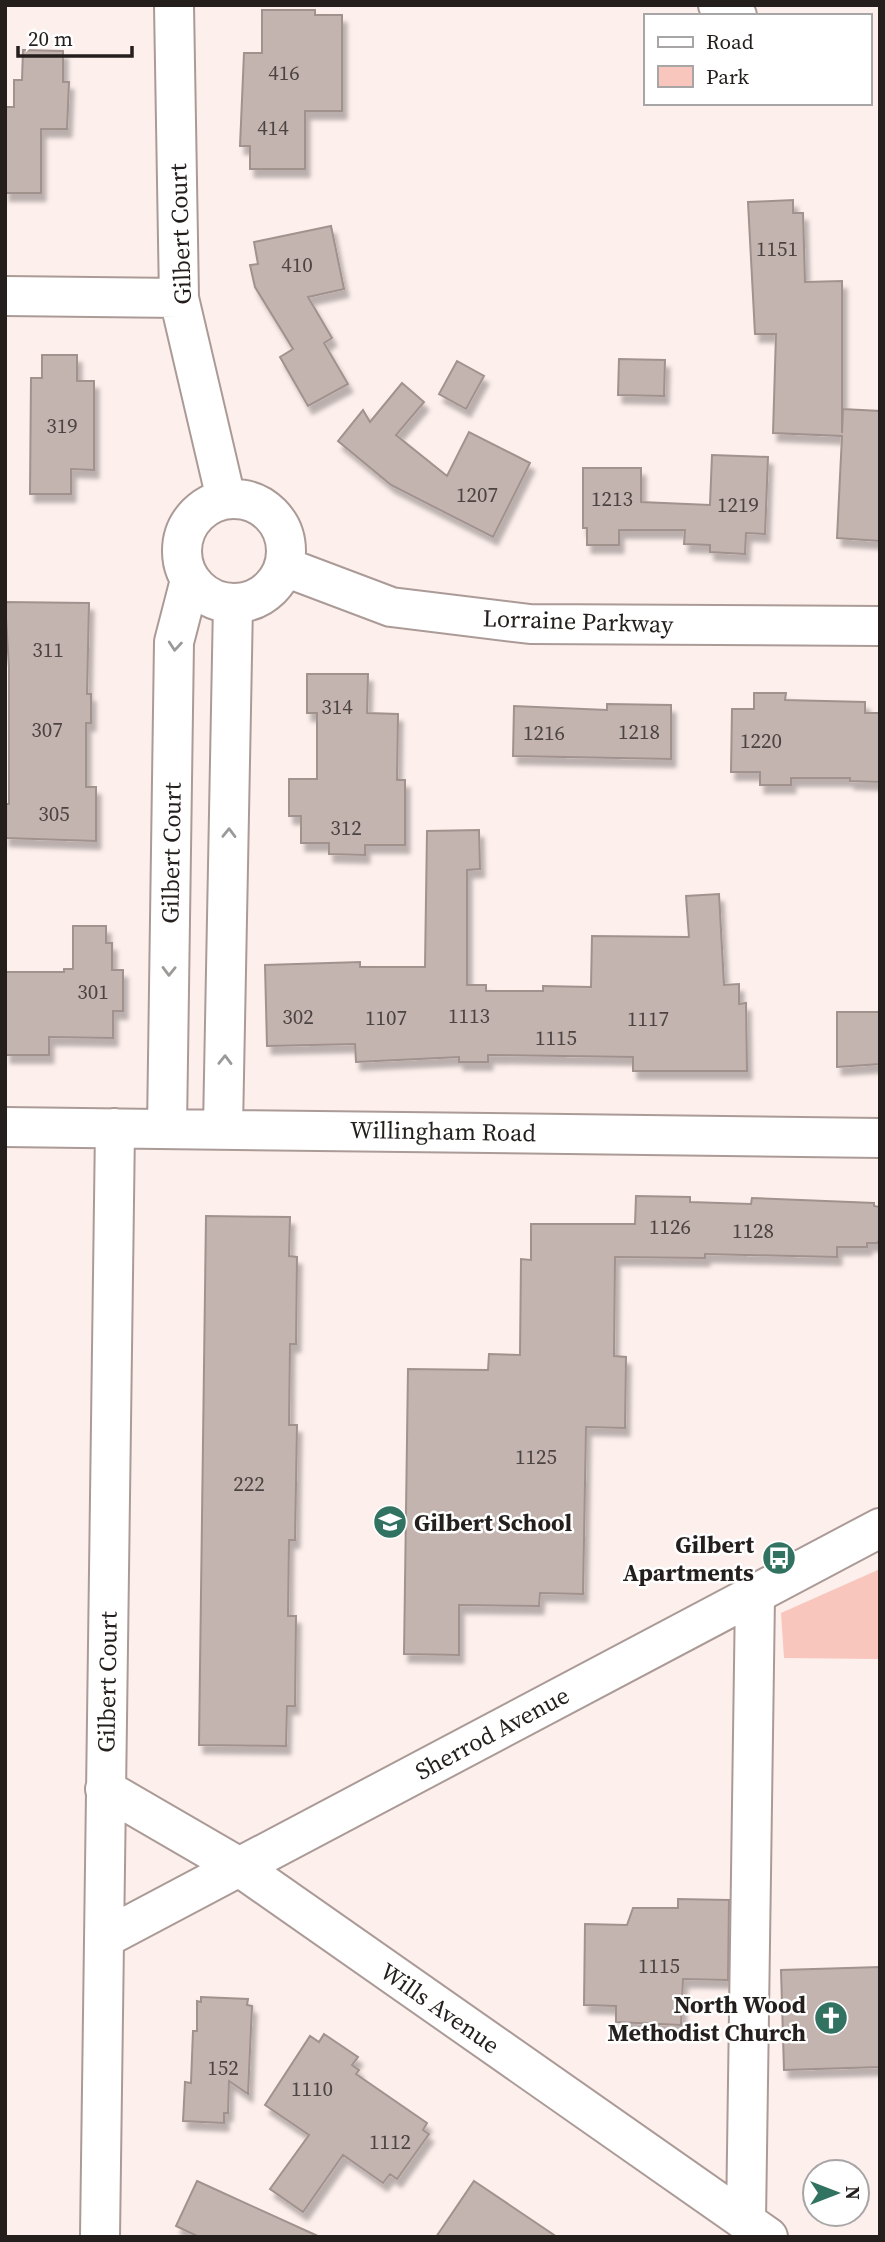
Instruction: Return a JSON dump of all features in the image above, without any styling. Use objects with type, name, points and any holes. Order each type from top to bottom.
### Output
[{"type":"street","name":"Gilbert Court","points":[[174,5],[179,298],[226,499]]},
{"type":"street","points":[[718,5],[734,14]]},
{"type":"street","points":[[5,296],[179,298]]},
{"type":"street","points":[[226,499],[244,499],[260,505],[274,517],[283,532],[287,549],[285,566],[277,582],[265,594],[250,602],[233,604],[216,601],[201,592],[190,579],[182,555],[186,530],[196,515],[210,504],[226,499]]},
{"type":"street","name":"Lorraine Parkway","points":[[285,566],[391,607],[530,624],[880,626]]},
{"type":"street","name":"Gilbert Court","points":[[167,1128],[174,642],[190,579]]},
{"type":"street","points":[[223,1128],[233,604]]},
{"type":"street","points":[[171,871],[228,870]]},
{"type":"street","name":"Willingham Road","points":[[5,1127],[880,1138]]},
{"type":"street","name":"Gilbert Court","points":[[100,2237],[115,1128]]},
{"type":"street","name":"Sherrod Avenue","points":[[105,1938],[880,1528]]},
{"type":"street","points":[[755,1596],[757,2229]]},
{"type":"street","name":"Wills Avenue","points":[[105,1790],[241,1868],[757,2229]]},
{"type":"green space","points":[[880,1569],[880,1659],[784,1658],[781,1613]]},
{"type":"building","points":[[262,10],[315,10],[315,15],[342,15],[342,111],[305,111],[305,169],[250,169],[250,146],[240,146],[244,53],[262,53]]},
{"type":"building","points":[[23,50],[63,51],[63,82],[69,82],[67,129],[41,129],[41,193],[5,193],[5,107],[14,107],[14,80],[22,80]]},
{"type":"building","points":[[793,200],[793,213],[803,213],[805,282],[842,281],[842,433],[843,409],[880,411],[880,541],[837,538],[842,436],[773,433],[776,334],[755,334],[748,202]]},
{"type":"building","points":[[331,226],[344,289],[308,297],[332,338],[324,343],[348,384],[308,406],[280,357],[293,349],[255,287],[250,265],[258,264],[254,242]]},
{"type":"building","points":[[42,355],[77,355],[77,381],[94,381],[94,470],[71,469],[71,494],[30,494],[31,378],[42,378]]},
{"type":"building","points":[[619,359],[665,360],[664,396],[618,395]]},
{"type":"building","points":[[457,361],[484,376],[466,409],[439,394]]},
{"type":"building","points":[[402,383],[424,402],[396,435],[447,476],[469,432],[530,463],[493,537],[391,485],[338,441],[363,410],[370,422]]},
{"type":"building","points":[[712,455],[768,457],[765,534],[746,533],[745,554],[710,552],[710,545],[684,544],[685,530],[619,530],[619,545],[587,545],[587,528],[583,528],[583,468],[641,468],[641,502],[710,505]]},
{"type":"building","points":[[5,602],[89,603],[87,694],[91,694],[91,723],[86,723],[86,787],[96,787],[96,841],[5,838],[5,804],[9,804],[9,668]]},
{"type":"building","points":[[307,674],[368,674],[367,713],[398,714],[397,780],[405,780],[405,845],[365,845],[365,855],[329,854],[329,843],[301,843],[301,816],[289,816],[289,779],[317,779],[317,713],[307,713]]},
{"type":"building","points":[[754,693],[786,693],[785,700],[865,702],[865,713],[880,713],[880,782],[850,781],[850,778],[791,778],[791,785],[760,785],[760,772],[731,772],[732,709],[754,709]]},
{"type":"building","points":[[607,704],[671,705],[671,759],[513,756],[514,706],[607,710]]},
{"type":"building","points":[[479,830],[480,869],[467,870],[467,985],[486,985],[486,991],[543,991],[543,986],[591,987],[592,936],[689,937],[686,896],[719,894],[724,985],[739,984],[739,1004],[746,1003],[747,1071],[633,1071],[633,1057],[488,1055],[488,1062],[459,1062],[459,1057],[356,1062],[355,1044],[267,1046],[265,965],[360,962],[360,967],[425,967],[427,831]]},
{"type":"building","points":[[73,926],[106,926],[106,943],[112,943],[112,970],[123,970],[123,1011],[113,1011],[113,1038],[49,1037],[49,1055],[6,1055],[5,972],[64,972],[64,969],[73,969]]},
{"type":"building","points":[[837,1012],[880,1012],[880,1064],[837,1067]]},
{"type":"building","points":[[636,1196],[690,1197],[690,1202],[751,1204],[752,1198],[874,1203],[874,1206],[880,1207],[880,1240],[877,1243],[867,1243],[867,1247],[837,1247],[837,1257],[705,1254],[705,1258],[615,1257],[614,1356],[626,1357],[625,1428],[586,1427],[583,1594],[540,1593],[539,1606],[459,1605],[459,1655],[404,1654],[408,1369],[488,1370],[489,1354],[520,1355],[521,1259],[531,1260],[531,1224],[635,1224]]},
{"type":"building","points":[[206,1216],[290,1217],[289,1256],[297,1257],[296,1344],[290,1344],[289,1425],[297,1425],[295,1540],[289,1540],[288,1616],[296,1616],[295,1706],[287,1706],[286,1746],[199,1745]]},
{"type":"building","points":[[678,1899],[729,1900],[728,1980],[683,1979],[681,2025],[616,2022],[616,2006],[584,2005],[585,1924],[627,1925],[633,1908],[678,1908]]},
{"type":"building","name":"North Wood Methodist Church","points":[[880,1967],[880,2067],[784,2070],[781,1970]]},
{"type":"building","points":[[201,1997],[248,1999],[247,2005],[252,2006],[248,2094],[229,2081],[228,2113],[224,2113],[224,2123],[183,2121],[185,2082],[191,2083],[193,2031],[197,2031],[197,2001],[201,2002]]},
{"type":"building","points":[[324,2034],[358,2057],[352,2065],[359,2070],[356,2074],[427,2123],[423,2130],[429,2134],[397,2179],[390,2174],[383,2183],[343,2155],[303,2212],[270,2189],[309,2135],[265,2105],[310,2036],[319,2042]]},
{"type":"building","points":[[197,2181],[320,2237],[199,2237],[176,2226]]},
{"type":"building","points":[[474,2181],[557,2237],[436,2237]]},
{"type":"place","name":"Gilbert School","points":[[390,1522]]},
{"type":"place","name":"Gilbert Apartments","points":[[779,1558]]},
{"type":"place","name":"North Wood Methodist Church","points":[[831,2018]]}]
